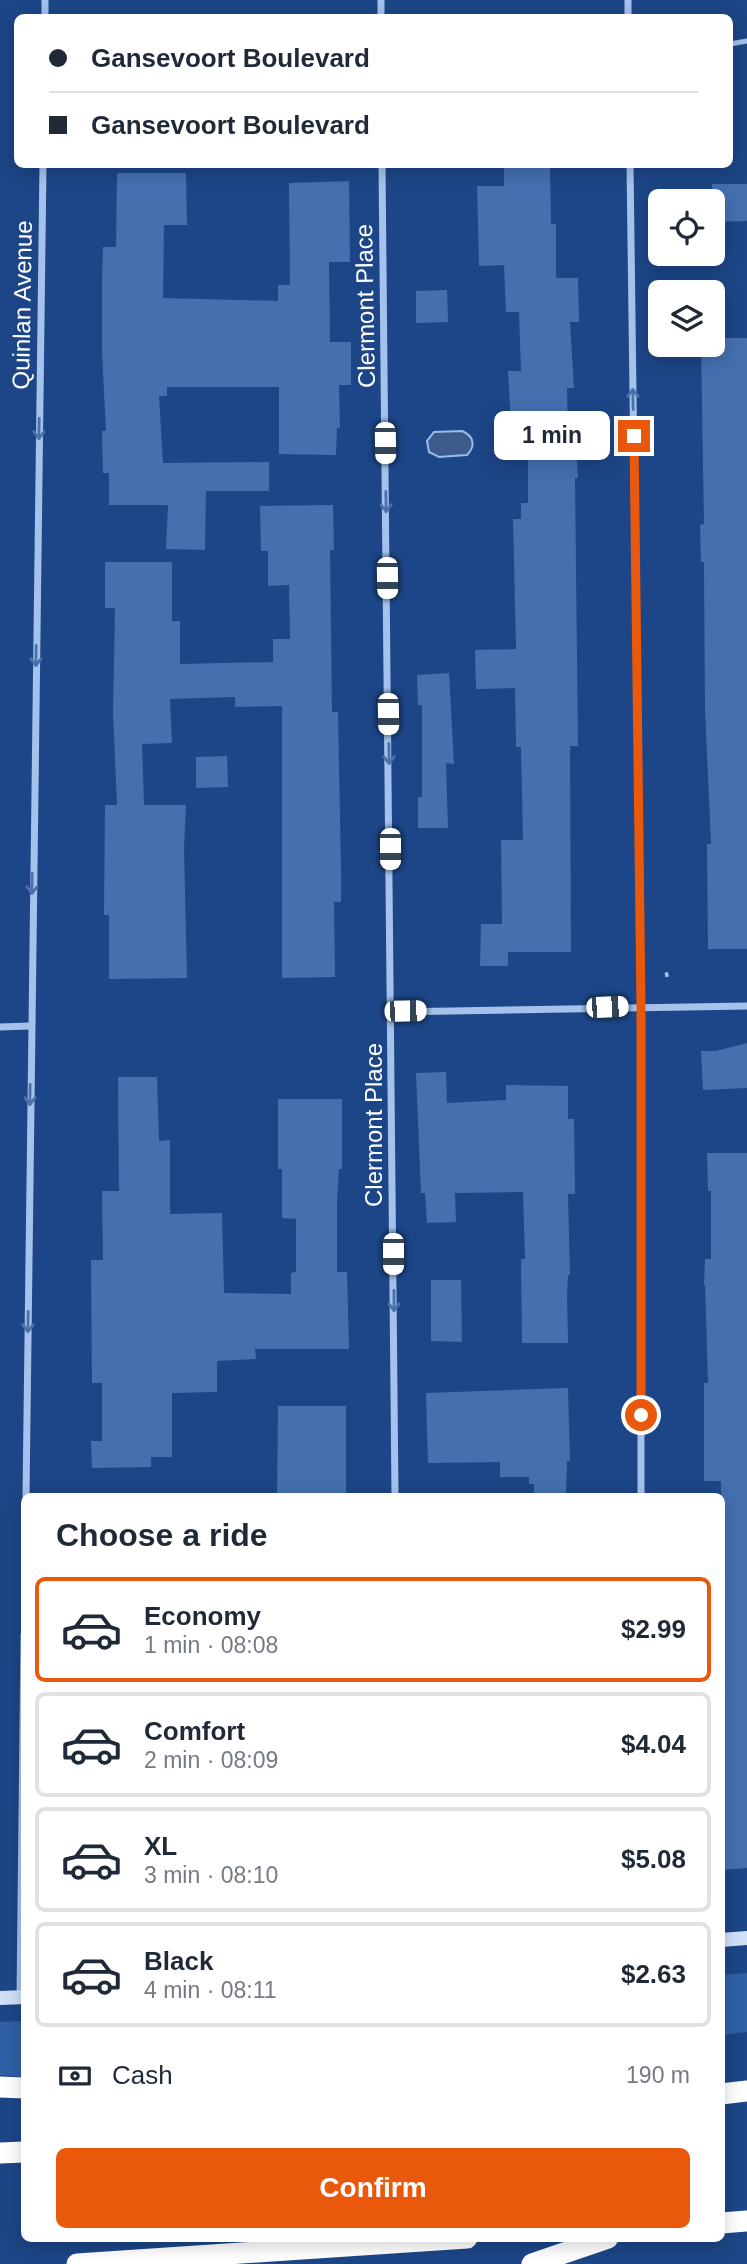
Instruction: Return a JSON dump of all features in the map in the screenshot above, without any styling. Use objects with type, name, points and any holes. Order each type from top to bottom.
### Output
[{"type":"highway","points":[[0,2087],[21,2088]]},
{"type":"highway","points":[[725,2094],[747,2091]]},
{"type":"highway","points":[[0,2154],[21,2152]]},
{"type":"highway","points":[[725,2223],[747,2221]]},
{"type":"highway","points":[[77,2264],[407,2242]]},
{"type":"highway","points":[[532,2264],[596,2242]]},
{"type":"main road","points":[[725,1940],[747,1938]]},
{"type":"main road","points":[[0,1998],[21,1998]]},
{"type":"street","name":"Quinlan Avenue","points":[[26,1493],[43,168]]},
{"type":"street","name":"Clermont Place","points":[[382,168],[395,1493]]},
{"type":"street","points":[[630,168],[641,1006],[641,1493]]},
{"type":"street","points":[[391,1012],[747,1006]]},
{"type":"street","points":[[0,1027],[30,1026]]},
{"type":"shaded area","points":[[462,431],[472,442],[472,448],[467,455],[439,457],[429,452],[427,441],[434,432]]},
{"type":"shaded area","points":[[747,1973],[747,2032],[725,2035],[725,1975]]},
{"type":"shaded area","points":[[21,2021],[21,2077],[0,2075],[0,2022]]},
{"type":"building","points":[[504,168],[550,168],[551,224],[556,224],[556,278],[578,278],[579,322],[570,322],[574,388],[567,388],[568,441],[576,440],[578,478],[575,478],[578,746],[570,746],[571,952],[508,952],[508,966],[480,966],[481,924],[502,924],[501,840],[523,840],[521,747],[516,747],[515,688],[476,689],[475,650],[516,649],[513,519],[521,519],[521,503],[528,503],[528,456],[513,456],[508,371],[521,371],[519,312],[506,312],[504,265],[479,266],[477,186],[504,186]]},
{"type":"building","points":[[117,173],[186,173],[187,225],[164,225],[163,298],[278,301],[278,285],[290,285],[289,183],[349,181],[350,262],[329,262],[330,342],[351,342],[351,385],[339,385],[340,428],[337,428],[336,455],[279,454],[279,387],[167,387],[167,396],[159,396],[163,463],[269,462],[269,491],[206,491],[205,550],[166,549],[168,505],[109,505],[109,473],[103,473],[102,431],[106,431],[102,278],[103,247],[116,247]]},
{"type":"building","points":[[712,184],[747,184],[747,221],[725,222],[725,189],[712,189]]},
{"type":"building","points":[[447,290],[448,322],[416,323],[416,291]]},
{"type":"building","points":[[725,338],[747,338],[747,949],[708,949],[707,844],[711,844],[705,709],[704,562],[701,562],[700,525],[704,524],[701,357],[725,357]]},
{"type":"building","points":[[333,505],[334,550],[330,550],[332,712],[338,712],[341,871],[341,902],[334,902],[335,977],[282,978],[282,706],[235,707],[235,697],[170,699],[172,743],[142,744],[144,805],[186,805],[184,848],[187,978],[109,979],[109,915],[104,915],[105,805],[117,805],[113,712],[115,608],[105,608],[105,562],[172,562],[172,621],[180,621],[180,664],[273,662],[273,639],[290,639],[289,585],[268,586],[268,551],[261,551],[260,506]]},
{"type":"building","points":[[449,673],[454,764],[446,763],[448,828],[418,828],[418,797],[422,797],[422,705],[418,705],[417,675]]},
{"type":"building","points":[[227,756],[228,787],[196,788],[196,757]]},
{"type":"building","points":[[747,1043],[747,1088],[703,1090],[701,1051],[716,1051]]},
{"type":"building","points":[[446,1072],[447,1103],[506,1100],[506,1085],[568,1086],[568,1119],[574,1119],[575,1194],[568,1194],[568,1343],[522,1343],[521,1259],[525,1259],[523,1192],[455,1193],[456,1222],[427,1223],[425,1193],[421,1193],[416,1073]]},
{"type":"building","points":[[118,1077],[157,1077],[159,1141],[170,1140],[170,1214],[222,1213],[224,1293],[291,1294],[291,1273],[296,1272],[296,1219],[282,1218],[282,1169],[278,1169],[278,1099],[342,1099],[337,1272],[347,1272],[349,1349],[255,1349],[256,1359],[217,1361],[217,1392],[172,1393],[172,1457],[151,1457],[151,1467],[92,1468],[91,1441],[102,1441],[102,1383],[92,1383],[91,1260],[103,1260],[102,1191],[119,1191]]},
{"type":"building","points":[[707,1153],[747,1153],[747,1868],[725,1870],[725,1493],[721,1493],[721,1481],[704,1481],[704,1383],[708,1383],[704,1285],[705,1259],[711,1259],[711,1191],[708,1191]]},
{"type":"building","points":[[431,1280],[461,1280],[462,1342],[431,1341]]},
{"type":"building","points":[[568,1388],[570,1461],[567,1461],[566,1493],[534,1493],[534,1484],[529,1484],[529,1477],[500,1477],[500,1462],[428,1463],[426,1393]]},
{"type":"building","points":[[278,1406],[346,1406],[346,1493],[277,1493]]},
{"type":"route","points":[[634,436],[641,1006],[641,1415]]}]
